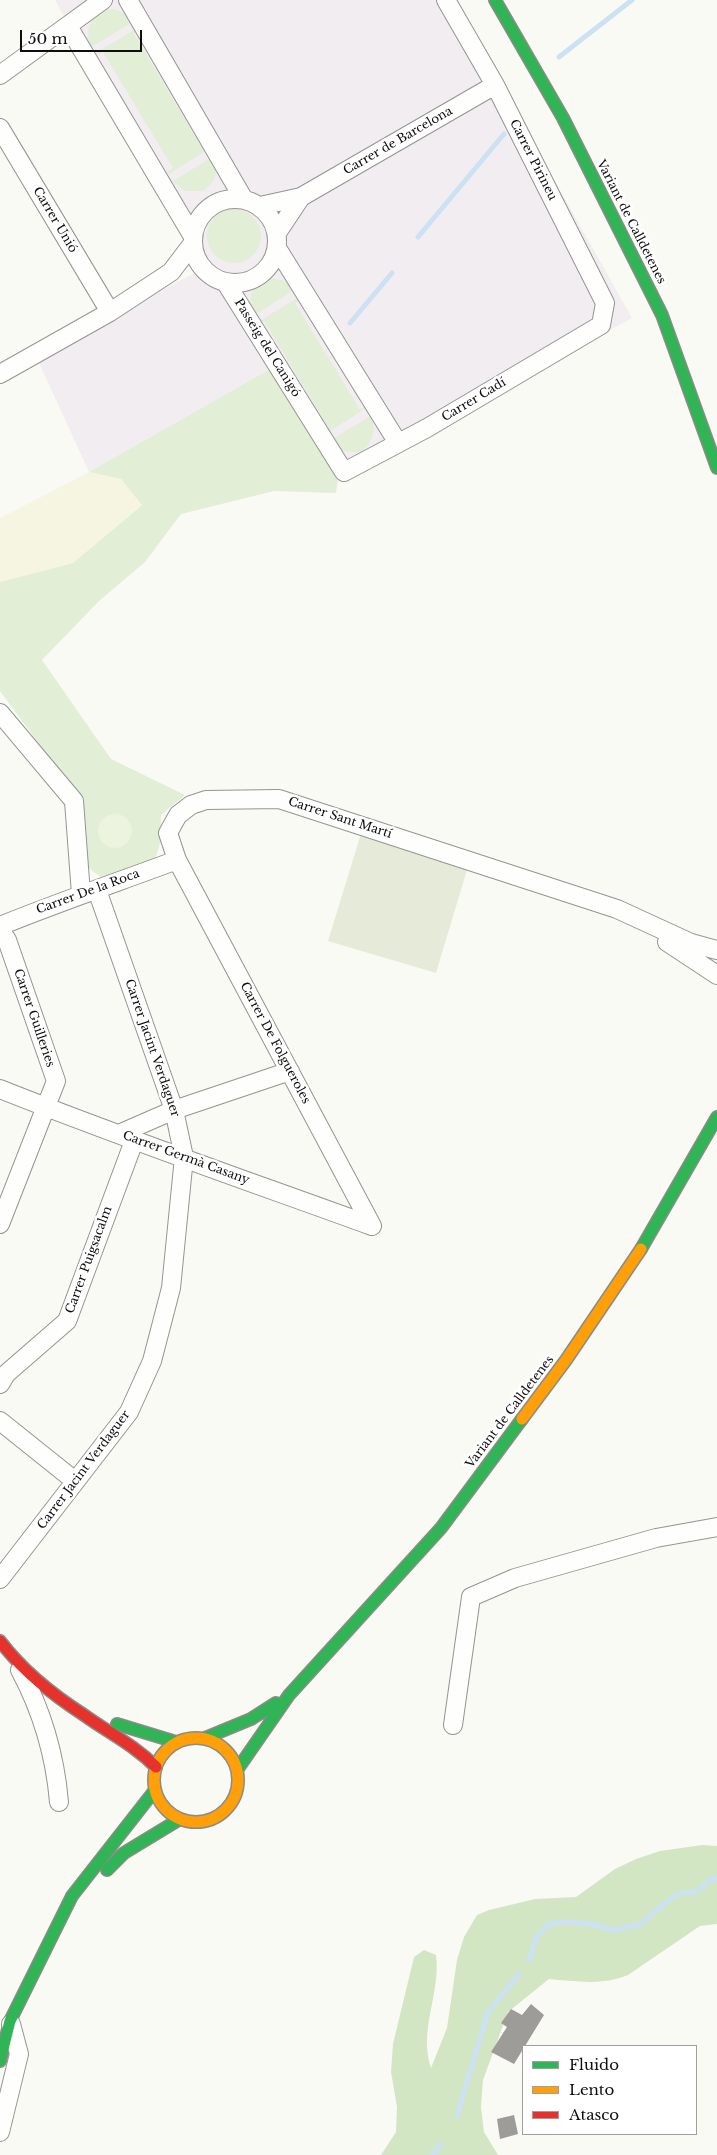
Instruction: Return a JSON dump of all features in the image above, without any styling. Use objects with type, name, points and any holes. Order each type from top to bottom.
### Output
[{"type":"street","points":[[0,75],[103,0]]},
{"type":"street","points":[[128,0],[243,198]]},
{"type":"street","name":"Carrer Pirineu","points":[[446,0],[496,85],[605,303],[602,325]]},
{"type":"street","name":"Variant de Calldetenes","points":[[495,0],[563,118],[662,315],[717,468]]},
{"type":"street","points":[[68,26],[192,239],[194,252],[203,269],[212,277],[226,283]]},
{"type":"street","name":"Carrer de Barcelona","points":[[260,206],[301,197],[496,85]]},
{"type":"street","name":"Carrer Unió","points":[[0,128],[110,312]]},
{"type":"street","name":"Carrer de Barcelona","points":[[277,240],[301,197]]},
{"type":"street","points":[[0,374],[110,312],[171,272],[192,239],[197,221],[204,211],[216,202],[226,198],[243,198],[265,210],[277,240],[398,443]]},
{"type":"street","name":"Passeig del Canigó","points":[[226,283],[240,283],[254,279],[263,273],[273,261],[277,240]]},
{"type":"street","points":[[171,272],[203,269]]},
{"type":"street","name":"Passeig del Canigó","points":[[226,283],[344,472]]},
{"type":"street","name":"Carrer Cadí","points":[[344,472],[398,443],[602,325]]},
{"type":"street","name":"Carrer Jacint Verdaguer","points":[[0,714],[74,801],[89,892],[174,1110],[184,1157],[171,1288],[152,1361],[129,1412],[0,1579]]},
{"type":"street","name":"Carrer Sant Martí","points":[[177,860],[168,833],[178,815],[191,805],[206,800],[279,798],[617,909],[692,942],[717,950]]},
{"type":"street","name":"Carrer De la Roca","points":[[0,928],[89,892],[177,860]]},
{"type":"street","name":"Carrer De Folgueroles","points":[[177,860],[372,1226]]},
{"type":"street","name":"Carrer Sant Martí","points":[[547,885],[640,925],[708,966],[717,975]]},
{"type":"street","name":"Carrer Guilleries","points":[[0,928],[7,940],[56,1081],[0,1224]]},
{"type":"street","points":[[127,1138],[174,1110],[290,1072]]},
{"type":"street","name":"Carrer Germà Casany","points":[[0,1090],[372,1226]]},
{"type":"street","name":"Variant de Calldetenes","points":[[180,1819],[204,1821],[225,1810],[237,1789],[237,1770],[289,1695],[441,1528],[566,1360],[642,1248],[717,1117]]},
{"type":"street","name":"Carrer Puigsacalm","points":[[0,1384],[6,1374],[67,1321],[127,1138]]},
{"type":"street","points":[[0,1421],[75,1481]]},
{"type":"street","points":[[453,1725],[471,1597],[515,1578],[656,1538],[717,1527]]},
{"type":"street","name":"Variant de Calldetenes","points":[[0,1641],[15,1661],[52,1691],[83,1715],[138,1748],[156,1767]]},
{"type":"street","points":[[15,1661],[31,1690],[49,1738],[57,1776],[59,1802]]},
{"type":"street","name":"Variant de Calldetenes","points":[[52,1691],[78,1701],[120,1726],[176,1742],[188,1738],[205,1738],[251,1719],[289,1695]]},
{"type":"street","points":[[205,1738],[226,1750],[237,1770]]},
{"type":"street","points":[[60,1918],[124,1853],[180,1819],[166,1810],[155,1790],[156,1767],[162,1755],[176,1742]]},
{"type":"street","points":[[0,2061],[10,2021],[72,1896],[155,1790]]},
{"type":"street","points":[[0,2132],[19,2054],[10,2021]]},
{"type":"shaded area","points":[[55,0],[453,0],[632,318],[344,472],[277,365],[89,472],[35,354],[203,269]]},
{"type":"green space","points":[[113,9],[124,13],[133,22],[91,47],[88,33],[89,27],[100,13]]},
{"type":"green space","points":[[137,28],[139,30],[134,34],[203,150],[210,148],[169,174],[167,172],[173,168],[103,52],[98,55],[96,53]]},
{"type":"green space","points":[[214,156],[216,176],[203,191],[185,191],[173,181]]},
{"type":"green space","points":[[229,209],[239,209],[249,213],[257,221],[261,236],[257,251],[249,259],[239,263],[229,263],[219,259],[211,251],[207,241],[207,231],[211,221],[219,213]]},
{"type":"green space","points":[[271,278],[285,281],[294,290],[253,316],[250,303],[252,292],[259,283]]},
{"type":"green space","points":[[299,297],[300,299],[295,303],[360,410],[365,406],[366,408],[325,434],[324,432],[329,428],[264,321],[259,324],[258,322]]},
{"type":"green space","points":[[270,369],[338,478],[336,493],[274,491],[181,514],[145,562],[99,601],[42,660],[111,759],[185,795],[161,815],[161,840],[155,860],[102,878],[86,866],[79,798],[0,691],[0,582],[73,563],[142,505],[121,479],[89,472]]},
{"type":"green space","points":[[371,416],[374,427],[373,436],[368,445],[360,452],[341,451],[329,441]]},
{"type":"green space","points":[[89,472],[121,479],[142,504],[73,563],[0,582],[0,518]]},
{"type":"green space","points":[[115,814],[122,815],[127,819],[131,824],[131,838],[127,843],[122,847],[115,848],[108,847],[103,843],[99,838],[98,831],[99,824],[103,819],[108,815]]},
{"type":"green space","points":[[363,827],[470,860],[436,973],[328,941]]},
{"type":"green space","points":[[702,1845],[717,1846],[717,1924],[700,1926],[628,1975],[598,1982],[549,1979],[508,2012],[483,2080],[481,2107],[484,2132],[498,2155],[381,2155],[396,2132],[397,2107],[391,2072],[393,2044],[414,1957],[424,1950],[436,1955],[436,1983],[427,2040],[431,2068],[447,2028],[457,1960],[464,1937],[477,1915],[489,1910],[535,1899],[576,1897],[615,1869],[636,1859],[660,1851]]},
{"type":"building","points":[[531,2004],[544,2015],[526,2045],[522,2045],[522,2051],[514,2064],[491,2052],[507,2027],[501,2023],[511,2009],[522,2015]]},
{"type":"building","points":[[514,2115],[518,2134],[500,2139],[497,2119]]},
{"type":"waterway","points":[[559,57],[632,0]]},
{"type":"waterway","points":[[418,237],[504,134]]},
{"type":"waterway","points":[[350,323],[392,273]]},
{"type":"waterway","points":[[529,1961],[536,1938],[549,1924],[568,1922],[592,1924],[614,1930],[641,1924],[662,1905],[680,1893],[696,1892],[710,1879],[717,1878]]},
{"type":"waterway","points":[[457,2115],[488,2012],[519,1974]]},
{"type":"waterway","points":[[432,2155],[441,2145]]},
{"type":"traffic: fast","points":[[495,0],[563,118],[662,315],[717,468]]},
{"type":"traffic: fast","points":[[641,1249],[717,1117]]},
{"type":"traffic: fast","points":[[237,1770],[289,1695],[441,1528],[522,1419]]},
{"type":"traffic: fast","points":[[205,1738],[251,1719],[276,1703]]},
{"type":"traffic: fast","points":[[117,1724],[176,1742]]},
{"type":"traffic: fast","points":[[0,2061],[10,2021],[72,1896],[155,1790]]},
{"type":"traffic: fast","points":[[107,1870],[124,1853],[180,1819]]},
{"type":"traffic: slow","points":[[522,1419],[566,1360],[641,1249]]},
{"type":"traffic: slow","points":[[196,1738],[212,1741],[226,1750],[235,1764],[238,1780],[235,1796],[226,1810],[212,1819],[196,1822],[180,1819],[166,1810],[157,1796],[154,1780],[157,1764],[166,1750],[180,1741],[196,1738]]},
{"type":"traffic: jam","points":[[0,1641],[28,1672],[50,1690],[148,1759],[156,1767]]}]
